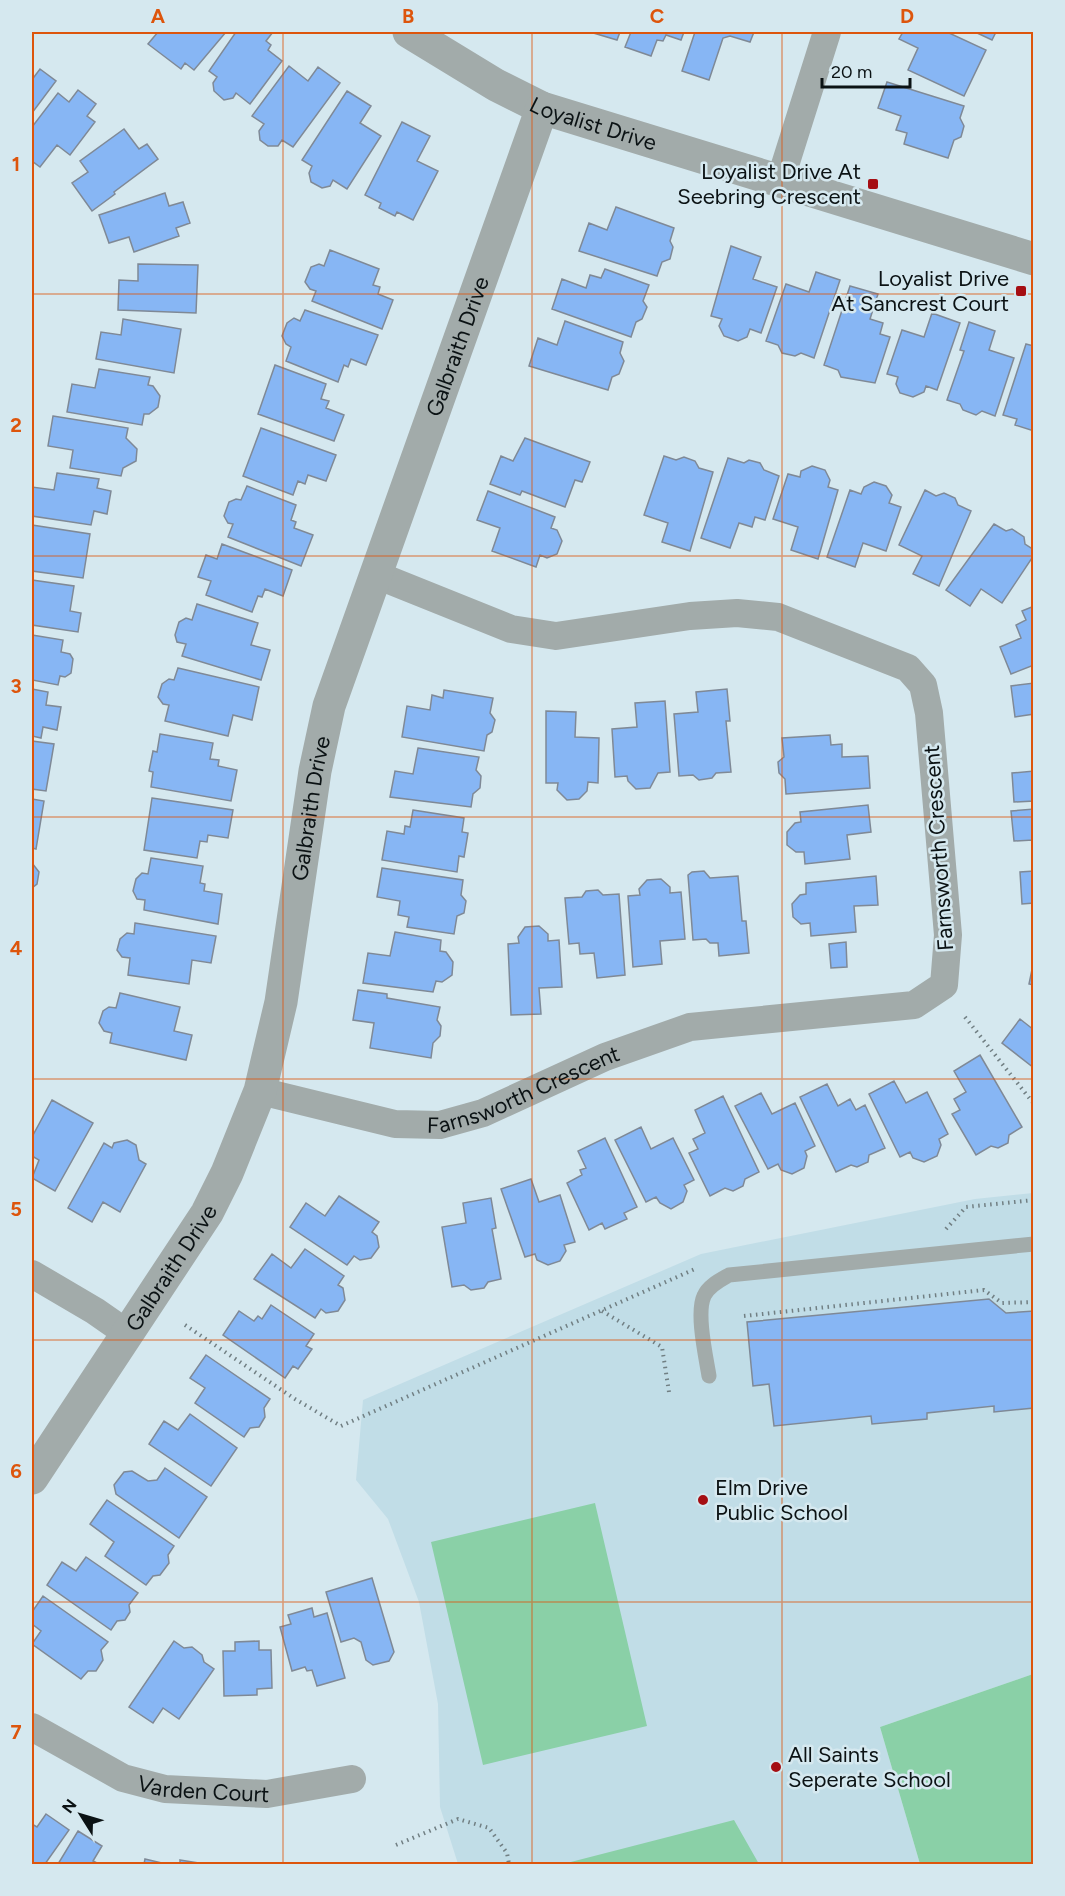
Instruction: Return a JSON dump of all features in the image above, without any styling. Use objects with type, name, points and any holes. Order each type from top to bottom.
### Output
[{"type":"street","name":"Loyalist Drive","points":[[409,32],[496,85],[542,108],[1034,259]]},
{"type":"street","points":[[780,181],[827,32]]},
{"type":"street","name":"Galbraith Drive","points":[[32,1478],[207,1213],[227,1173],[260,1091],[280,1002],[315,771],[329,706],[374,574],[542,108]]},
{"type":"street","name":"Farnsworth Crescent","points":[[260,1091],[395,1124],[440,1125],[483,1113],[605,1057],[690,1027],[914,1005],[944,985],[948,935],[929,712],[923,685],[908,668],[778,617],[737,613],[690,616],[556,636],[511,629],[374,574]]},
{"type":"street","points":[[32,1274],[128,1334]]},
{"type":"street","name":"Varden Court","points":[[32,1727],[123,1778],[165,1788],[267,1794],[352,1779]]},
{"type":"lane","points":[[709,1376],[702,1317],[704,1296],[715,1282],[729,1275],[1034,1244]]},
{"type":"path","points":[[965,1017],[1034,1104]]},
{"type":"path","points":[[944,1231],[966,1207],[1034,1200]]},
{"type":"path","points":[[185,1325],[295,1399],[341,1426],[700,1267],[729,1275]]},
{"type":"path","points":[[744,1316],[984,1290],[1002,1303],[1034,1302]]},
{"type":"path","points":[[602,1310],[627,1329],[662,1347],[669,1392]]},
{"type":"path","points":[[396,1845],[458,1819],[489,1828],[507,1853],[509,1864]]},
{"type":"shaded area","name":"Elm Drive Public School","points":[[1033,1193],[1033,1674],[880,1727],[920,1864],[458,1864],[440,1807],[438,1704],[419,1602],[388,1519],[356,1480],[363,1400],[701,1254],[975,1199]]},
{"type":"green space","points":[[595,1503],[647,1726],[483,1765],[431,1542]]},
{"type":"green space","points":[[1033,1674],[1033,1864],[920,1864],[880,1727]]},
{"type":"green space","points":[[734,1820],[759,1864],[563,1864]]},
{"type":"building","points":[[158,32],[226,32],[194,70],[185,63],[181,69],[148,44]]},
{"type":"building","points":[[236,32],[273,32],[266,41],[271,45],[268,50],[282,61],[250,104],[236,93],[233,98],[224,100],[214,91],[213,83],[217,77],[209,71]]},
{"type":"building","points":[[590,32],[620,32],[617,40]]},
{"type":"building","points":[[631,32],[684,32],[681,40],[666,35],[663,41],[657,40],[651,56],[625,47]]},
{"type":"building","points":[[695,32],[754,32],[750,42],[730,36],[723,38],[709,80],[682,71]]},
{"type":"building","points":[[903,32],[947,32],[986,50],[964,96],[908,70],[918,48],[899,39]]},
{"type":"building","points":[[975,32],[996,32],[992,40]]},
{"type":"building","points":[[289,66],[308,81],[318,67],[340,83],[293,147],[282,140],[278,146],[268,146],[260,140],[259,131],[264,124],[252,116]]},
{"type":"building","points":[[40,69],[56,81],[32,113],[32,75],[34,77]]},
{"type":"building","points":[[887,82],[964,106],[960,118],[964,126],[961,137],[954,140],[948,158],[904,144],[907,133],[896,130],[901,116],[878,108]]},
{"type":"building","points":[[78,90],[96,104],[87,116],[95,122],[70,155],[57,145],[40,167],[32,161],[32,127],[58,93],[69,102]]},
{"type":"building","points":[[347,91],[371,106],[360,123],[381,136],[347,189],[333,180],[330,186],[322,188],[311,182],[309,173],[312,166],[302,160]]},
{"type":"building","points":[[402,122],[430,136],[417,161],[438,171],[413,220],[397,212],[395,216],[379,208],[381,203],[365,195]]},
{"type":"building","points":[[124,129],[139,149],[147,144],[158,159],[92,211],[72,183],[88,172],[80,161]]},
{"type":"building","points":[[165,193],[169,206],[183,202],[190,223],[176,228],[179,236],[134,252],[129,237],[109,243],[99,215]]},
{"type":"building","points":[[616,207],[674,228],[670,241],[673,247],[670,259],[662,262],[657,276],[579,251],[589,223],[607,230]]},
{"type":"building","points":[[731,246],[761,257],[753,279],[777,287],[761,333],[750,329],[747,337],[738,341],[724,336],[719,326],[722,319],[711,316]]},
{"type":"building","points":[[330,250],[379,269],[373,285],[380,287],[378,294],[393,300],[382,329],[312,301],[316,291],[310,289],[305,282],[311,267],[319,264],[324,266]]},
{"type":"building","points":[[138,264],[198,265],[196,313],[118,310],[119,280],[138,281]]},
{"type":"building","points":[[605,269],[649,285],[643,301],[647,307],[642,319],[636,322],[631,337],[552,309],[562,279],[586,288],[590,275],[601,278]]},
{"type":"building","points":[[816,272],[840,280],[814,358],[801,353],[795,356],[782,353],[778,345],[766,341],[786,284],[809,292]]},
{"type":"building","points":[[850,286],[878,294],[870,319],[883,323],[880,334],[890,337],[875,383],[841,377],[838,370],[824,365]]},
{"type":"building","points":[[305,310],[378,335],[366,365],[351,359],[348,367],[344,365],[338,382],[286,361],[291,347],[286,344],[282,336],[287,323],[294,318],[300,321]]},
{"type":"building","points":[[932,313],[960,323],[937,390],[926,386],[924,392],[913,397],[900,393],[896,384],[898,377],[887,374],[902,330],[924,337]]},
{"type":"building","points":[[123,319],[181,329],[174,373],[96,359],[101,332],[121,335]]},
{"type":"building","points":[[565,321],[623,342],[620,353],[624,361],[619,374],[612,377],[608,390],[529,366],[538,338],[557,345]]},
{"type":"building","points":[[969,322],[995,331],[989,350],[1014,358],[995,416],[982,411],[976,415],[963,410],[960,404],[947,400],[964,351],[960,350]]},
{"type":"building","points":[[1026,344],[1034,346],[1034,431],[1015,425],[1017,419],[1003,415]]},
{"type":"building","points":[[275,365],[326,384],[321,399],[329,401],[326,408],[344,415],[334,441],[258,414]]},
{"type":"building","points":[[99,369],[150,377],[148,385],[153,386],[160,396],[158,407],[149,414],[144,414],[142,425],[67,412],[72,384],[95,388]]},
{"type":"building","points":[[53,416],[128,428],[126,438],[137,449],[136,461],[123,468],[121,476],[70,468],[73,450],[48,446]]},
{"type":"building","points":[[261,428],[336,455],[326,481],[308,475],[305,484],[298,481],[293,495],[243,476]]},
{"type":"building","points":[[525,438],[590,462],[582,482],[575,480],[565,507],[522,491],[520,495],[490,484],[501,456],[513,461]]},
{"type":"building","points":[[664,456],[676,460],[684,457],[695,461],[699,468],[713,472],[690,551],[662,542],[668,523],[644,515]]},
{"type":"building","points":[[728,458],[744,463],[749,460],[760,463],[764,470],[779,476],[765,520],[755,517],[752,527],[739,523],[730,548],[701,538]]},
{"type":"building","points":[[812,466],[825,470],[830,480],[828,487],[838,490],[818,559],[791,550],[798,527],[773,519],[788,474],[800,477],[801,471]]},
{"type":"building","points":[[57,473],[99,479],[97,488],[111,491],[107,514],[94,511],[91,525],[32,516],[32,487],[54,490]]},
{"type":"building","points":[[874,482],[886,486],[892,495],[889,503],[901,507],[886,551],[863,543],[855,567],[827,557],[850,490],[861,494],[864,487]]},
{"type":"building","points":[[247,486],[296,505],[291,520],[296,522],[294,528],[313,535],[301,566],[228,537],[233,524],[228,523],[224,516],[229,502],[236,499],[241,500]]},
{"type":"building","points":[[925,490],[936,496],[944,493],[955,498],[958,505],[971,511],[939,586],[913,574],[922,556],[899,545]]},
{"type":"building","points":[[488,491],[555,517],[551,528],[557,530],[562,541],[557,554],[547,558],[540,555],[536,567],[492,551],[500,528],[477,520]]},
{"type":"building","points":[[994,524],[1006,531],[1012,529],[1024,537],[1025,544],[1034,550],[1034,555],[1002,603],[981,589],[970,606],[946,590]]},
{"type":"building","points":[[32,525],[90,534],[83,578],[32,571]]},
{"type":"building","points":[[222,544],[292,570],[283,596],[265,589],[262,597],[258,596],[252,612],[206,595],[211,581],[198,577],[206,555],[217,559]]},
{"type":"building","points":[[32,580],[74,586],[70,611],[81,613],[78,632],[32,625]]},
{"type":"building","points":[[197,604],[258,623],[251,645],[270,650],[261,680],[182,656],[186,644],[177,642],[175,635],[179,622],[186,618],[192,620]]},
{"type":"building","points":[[1034,606],[1034,665],[1011,674],[1000,647],[1021,638],[1016,625],[1026,620],[1022,611]]},
{"type":"building","points":[[32,635],[63,640],[61,652],[70,654],[73,659],[71,673],[65,677],[60,676],[58,685],[32,680]]},
{"type":"building","points":[[178,668],[259,687],[252,720],[233,715],[228,736],[165,721],[169,705],[163,704],[158,697],[162,684],[169,679],[174,680]]},
{"type":"building","points":[[1034,683],[1034,714],[1015,717],[1011,686]]},
{"type":"building","points":[[32,689],[48,692],[46,705],[61,707],[57,730],[43,727],[41,738],[32,736]]},
{"type":"building","points":[[727,689],[730,721],[726,721],[731,772],[716,773],[712,778],[699,780],[693,775],[679,776],[674,714],[698,712],[696,692]]},
{"type":"building","points":[[444,690],[493,698],[490,713],[495,720],[492,732],[487,735],[484,751],[402,737],[407,706],[430,710],[432,695],[443,698]]},
{"type":"building","points":[[665,701],[670,772],[658,773],[650,788],[636,789],[628,781],[627,776],[615,777],[612,729],[637,727],[635,703]]},
{"type":"building","points":[[546,711],[576,712],[575,737],[599,738],[598,783],[588,782],[587,791],[579,799],[567,800],[557,790],[558,783],[546,783]]},
{"type":"building","points":[[160,734],[213,743],[210,759],[219,760],[218,766],[237,770],[231,801],[151,787],[153,772],[149,771],[153,751],[157,752]]},
{"type":"building","points":[[830,735],[831,745],[842,744],[842,757],[868,756],[870,788],[786,794],[785,779],[779,773],[778,762],[784,757],[782,738]]},
{"type":"building","points":[[32,741],[54,744],[46,791],[32,789]]},
{"type":"building","points":[[418,748],[479,757],[476,770],[481,776],[480,788],[473,794],[471,807],[390,797],[395,771],[413,774]]},
{"type":"building","points":[[1034,771],[1034,801],[1014,802],[1012,773]]},
{"type":"building","points":[[152,798],[233,810],[228,838],[208,835],[207,842],[200,841],[197,858],[144,850]]},
{"type":"building","points":[[32,799],[44,801],[36,849],[32,848]]},
{"type":"building","points":[[868,805],[871,832],[847,835],[850,859],[805,864],[804,852],[796,852],[787,845],[787,832],[795,823],[801,822],[800,812]]},
{"type":"building","points":[[1034,809],[1034,848],[1033,840],[1014,841],[1011,811]]},
{"type":"building","points":[[413,810],[464,818],[462,832],[468,833],[464,857],[459,856],[457,872],[382,860],[387,831],[404,834],[405,826],[410,827]]},
{"type":"building","points":[[151,858],[203,866],[200,883],[205,884],[204,891],[222,894],[218,924],[144,910],[145,900],[137,899],[133,891],[136,879],[142,873],[148,874]]},
{"type":"building","points":[[32,863],[39,872],[37,884],[32,888]]},
{"type":"building","points":[[382,868],[463,880],[461,895],[466,901],[464,913],[457,916],[454,934],[407,927],[409,917],[398,915],[400,901],[377,897]]},
{"type":"building","points":[[704,871],[710,878],[738,876],[742,921],[746,921],[749,953],[719,956],[718,943],[710,943],[706,939],[693,940],[688,875],[692,872]]},
{"type":"building","points":[[1034,871],[1034,903],[1022,904],[1020,872]]},
{"type":"building","points":[[876,876],[878,905],[854,906],[856,932],[811,936],[810,923],[801,924],[793,917],[792,904],[800,895],[806,894],[806,883]]},
{"type":"building","points":[[661,879],[670,887],[670,893],[681,892],[685,939],[660,941],[662,964],[633,967],[628,896],[640,895],[639,889],[647,880]]},
{"type":"building","points":[[598,890],[603,895],[619,894],[625,975],[597,978],[594,953],[580,954],[579,943],[569,944],[565,898],[582,897],[586,891]]},
{"type":"building","points":[[135,923],[216,936],[211,963],[192,960],[189,984],[128,975],[130,958],[122,957],[117,950],[120,939],[127,933],[134,934]]},
{"type":"building","points":[[539,926],[548,934],[548,941],[559,940],[562,987],[539,988],[541,1014],[511,1015],[508,944],[519,943],[518,937],[525,927]]},
{"type":"building","points":[[395,932],[441,940],[440,951],[446,952],[453,962],[452,975],[442,982],[436,981],[433,992],[363,983],[368,953],[390,956]]},
{"type":"building","points":[[846,942],[847,967],[831,968],[829,944]]},
{"type":"building","points":[[1034,960],[1034,985],[1029,984]]},
{"type":"building","points":[[358,990],[387,994],[387,998],[440,1007],[437,1020],[441,1026],[440,1036],[433,1043],[431,1058],[370,1048],[374,1023],[353,1020]]},
{"type":"building","points":[[120,993],[180,1007],[174,1031],[192,1035],[186,1060],[110,1043],[112,1033],[104,1031],[99,1023],[103,1011],[109,1007],[116,1008]]},
{"type":"building","points":[[1020,1019],[1034,1030],[1034,1068],[1002,1043]]},
{"type":"building","points":[[980,1055],[1022,1127],[1009,1135],[1008,1143],[998,1148],[991,1146],[976,1155],[952,1114],[960,1110],[954,1099],[966,1092],[954,1071]]},
{"type":"building","points":[[894,1081],[906,1103],[927,1092],[948,1134],[939,1139],[941,1145],[937,1156],[924,1162],[913,1158],[910,1152],[900,1157],[869,1094]]},
{"type":"building","points":[[827,1084],[838,1106],[850,1099],[856,1110],[865,1105],[885,1148],[869,1155],[868,1162],[857,1167],[851,1165],[836,1172],[800,1097]]},
{"type":"building","points":[[761,1093],[772,1114],[795,1103],[815,1146],[805,1151],[807,1156],[804,1168],[792,1174],[781,1170],[778,1164],[768,1169],[735,1106]]},
{"type":"building","points":[[723,1096],[759,1172],[745,1179],[743,1186],[733,1191],[725,1188],[710,1196],[689,1153],[698,1149],[693,1139],[705,1133],[695,1110]]},
{"type":"building","points":[[52,1100],[93,1123],[55,1191],[32,1178],[39,1160],[32,1156],[32,1137]]},
{"type":"building","points":[[641,1127],[651,1149],[673,1138],[694,1180],[684,1185],[687,1191],[683,1202],[671,1209],[660,1203],[656,1197],[646,1202],[615,1140]]},
{"type":"building","points":[[605,1138],[637,1207],[624,1213],[627,1219],[605,1229],[602,1223],[589,1230],[567,1183],[582,1175],[580,1170],[586,1168],[578,1151]]},
{"type":"building","points":[[127,1140],[136,1145],[139,1160],[146,1164],[120,1212],[103,1202],[92,1222],[68,1208],[104,1143],[112,1148],[114,1143]]},
{"type":"building","points":[[531,1179],[539,1202],[560,1195],[575,1242],[564,1245],[566,1251],[560,1261],[548,1265],[537,1260],[535,1254],[525,1257],[501,1189]]},
{"type":"building","points":[[339,1196],[379,1222],[372,1232],[377,1236],[379,1247],[371,1258],[360,1260],[354,1256],[347,1265],[290,1227],[306,1203],[325,1216]]},
{"type":"building","points":[[491,1198],[496,1228],[492,1229],[501,1279],[488,1282],[484,1288],[471,1290],[464,1285],[452,1287],[442,1227],[466,1223],[463,1203]]},
{"type":"building","points":[[305,1249],[344,1276],[338,1285],[343,1288],[345,1300],[338,1311],[326,1313],[321,1309],[315,1318],[254,1279],[272,1254],[291,1268]]},
{"type":"building","points":[[989,1299],[1006,1313],[1034,1311],[1034,1408],[994,1412],[994,1406],[927,1413],[927,1419],[872,1424],[871,1416],[774,1426],[769,1384],[753,1386],[747,1322]]},
{"type":"building","points":[[271,1305],[314,1334],[306,1346],[312,1349],[298,1369],[293,1366],[285,1378],[223,1335],[239,1311],[254,1321],[258,1316],[262,1319]]},
{"type":"building","points":[[206,1355],[270,1399],[264,1408],[265,1417],[259,1427],[250,1428],[244,1437],[195,1403],[205,1388],[190,1378]]},
{"type":"building","points":[[190,1414],[237,1448],[211,1486],[149,1444],[164,1421],[178,1430]]},
{"type":"building","points":[[165,1468],[207,1497],[179,1538],[116,1494],[114,1485],[124,1472],[132,1471],[148,1481],[157,1480]]},
{"type":"building","points":[[107,1500],[174,1546],[168,1555],[169,1563],[160,1575],[153,1576],[146,1585],[105,1556],[114,1542],[90,1524]]},
{"type":"building","points":[[86,1557],[138,1593],[129,1605],[130,1612],[125,1620],[117,1621],[111,1630],[47,1585],[62,1562],[76,1571]]},
{"type":"building","points":[[372,1578],[394,1652],[389,1661],[373,1665],[366,1660],[361,1642],[354,1638],[341,1642],[326,1592]]},
{"type":"building","points":[[43,1596],[108,1642],[101,1650],[103,1660],[96,1671],[88,1671],[81,1679],[32,1644],[41,1631],[32,1624],[32,1612]]},
{"type":"building","points":[[312,1608],[314,1617],[327,1613],[345,1678],[317,1686],[312,1670],[307,1671],[305,1667],[292,1671],[280,1627],[291,1624],[288,1615]]},
{"type":"building","points":[[174,1641],[184,1648],[192,1647],[202,1655],[204,1662],[214,1669],[179,1719],[163,1708],[153,1723],[129,1707]]},
{"type":"building","points":[[259,1641],[259,1650],[271,1650],[272,1688],[257,1689],[257,1695],[224,1696],[223,1651],[235,1651],[235,1642]]},
{"type":"building","points":[[46,1814],[69,1830],[45,1864],[32,1864],[32,1824],[37,1827]]},
{"type":"building","points":[[78,1831],[102,1846],[93,1861],[99,1864],[58,1864]]},
{"type":"building","points":[[145,1859],[166,1864],[144,1864]]},
{"type":"building","points":[[180,1860],[205,1864],[180,1864]]},
{"type":"place","name":"Loyalist Drive At Seebring Crescent","points":[[873,184]]},
{"type":"place","name":"Loyalist Drive At Sancrest Court","points":[[1021,291]]},
{"type":"place","name":"Elm Drive Public School","points":[[703,1500]]},
{"type":"place","name":"All Saints Seperate School","points":[[776,1767]]}]
